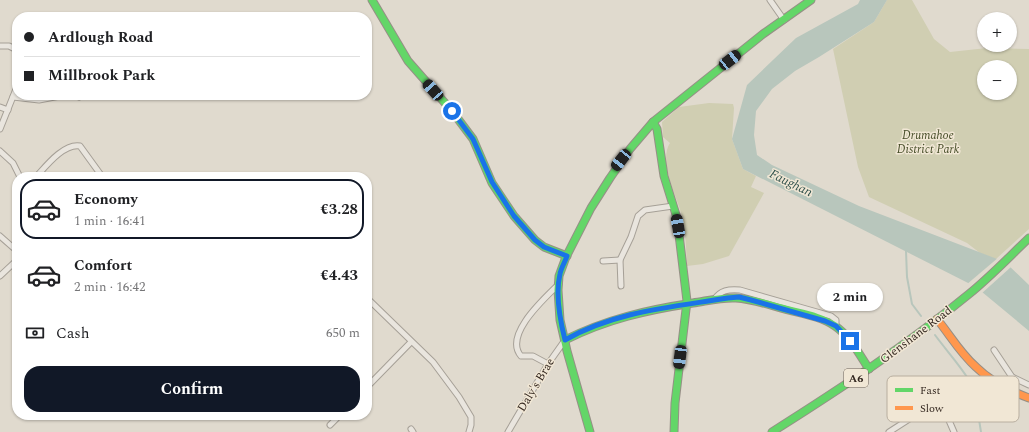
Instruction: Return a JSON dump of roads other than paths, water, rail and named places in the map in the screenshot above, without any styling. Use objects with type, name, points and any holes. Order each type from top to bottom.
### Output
[{"type":"main road","points":[[372,0],[408,61],[452,111],[473,139],[492,182],[514,216],[535,240],[544,247],[567,256]]},
{"type":"main road","points":[[590,432],[575,382],[565,340],[558,297],[560,274],[567,256],[595,201],[611,173],[640,135],[653,122],[811,0]]},
{"type":"main road","points":[[653,122],[656,129],[664,176],[677,218],[687,304],[675,404],[674,432]]},
{"type":"main road","name":"Glenshane Road","points":[[772,432],[893,353],[962,300],[1005,262],[1029,238]]},
{"type":"main road","points":[[565,340],[606,322],[632,313],[714,300],[740,294],[825,321],[836,326],[850,341],[869,369]]},
{"type":"main road","points":[[937,319],[975,367],[986,376]]},
{"type":"main road","points":[[1019,394],[1029,398]]},
{"type":"street","points":[[770,0],[784,20]]},
{"type":"street","points":[[0,46],[12,48]]},
{"type":"street","points":[[0,129],[12,100]]},
{"type":"street","points":[[0,107],[8,110]]},
{"type":"street","points":[[41,172],[66,148],[76,146],[80,146],[99,172]]},
{"type":"street","points":[[0,151],[13,163],[18,172]]},
{"type":"street","points":[[621,286],[620,260],[632,237],[638,216],[645,210],[673,206]]},
{"type":"street","points":[[0,236],[12,247]]},
{"type":"street","points":[[603,261],[620,260]]},
{"type":"street","points":[[0,276],[12,265]]},
{"type":"street","points":[[548,364],[533,356],[521,356],[518,353],[518,336],[521,326],[531,313],[559,283]]},
{"type":"street","points":[[372,303],[433,362],[459,397],[471,417],[472,425],[469,432]]},
{"type":"street","name":"Daly's Brae","points":[[508,432],[548,364],[565,340]]},
{"type":"street","points":[[372,382],[411,342]]},
{"type":"street","points":[[994,350],[1011,376]]},
{"type":"street","points":[[1019,380],[1029,385]]},
{"type":"street","points":[[330,425],[335,420]]},
{"type":"street","points":[[890,432],[905,422]]},
{"type":"street","points":[[950,422],[954,432]]},
{"type":"water","name":"Faughan","points":[[860,0],[887,0],[874,22],[795,71],[772,89],[756,111],[754,135],[757,155],[772,165],[859,206],[1005,262],[1029,285],[1029,331],[976,287],[743,169],[732,139],[747,85],[796,38],[858,4]]},
{"type":"waterway","points":[[906,251],[907,277],[912,304],[921,316]]},
{"type":"waterway","points":[[935,335],[966,376]]},
{"type":"waterway","points":[[979,422],[981,432]]},
{"type":"park label","name":"Drumahoe District Park","points":[[928,142]]}]
